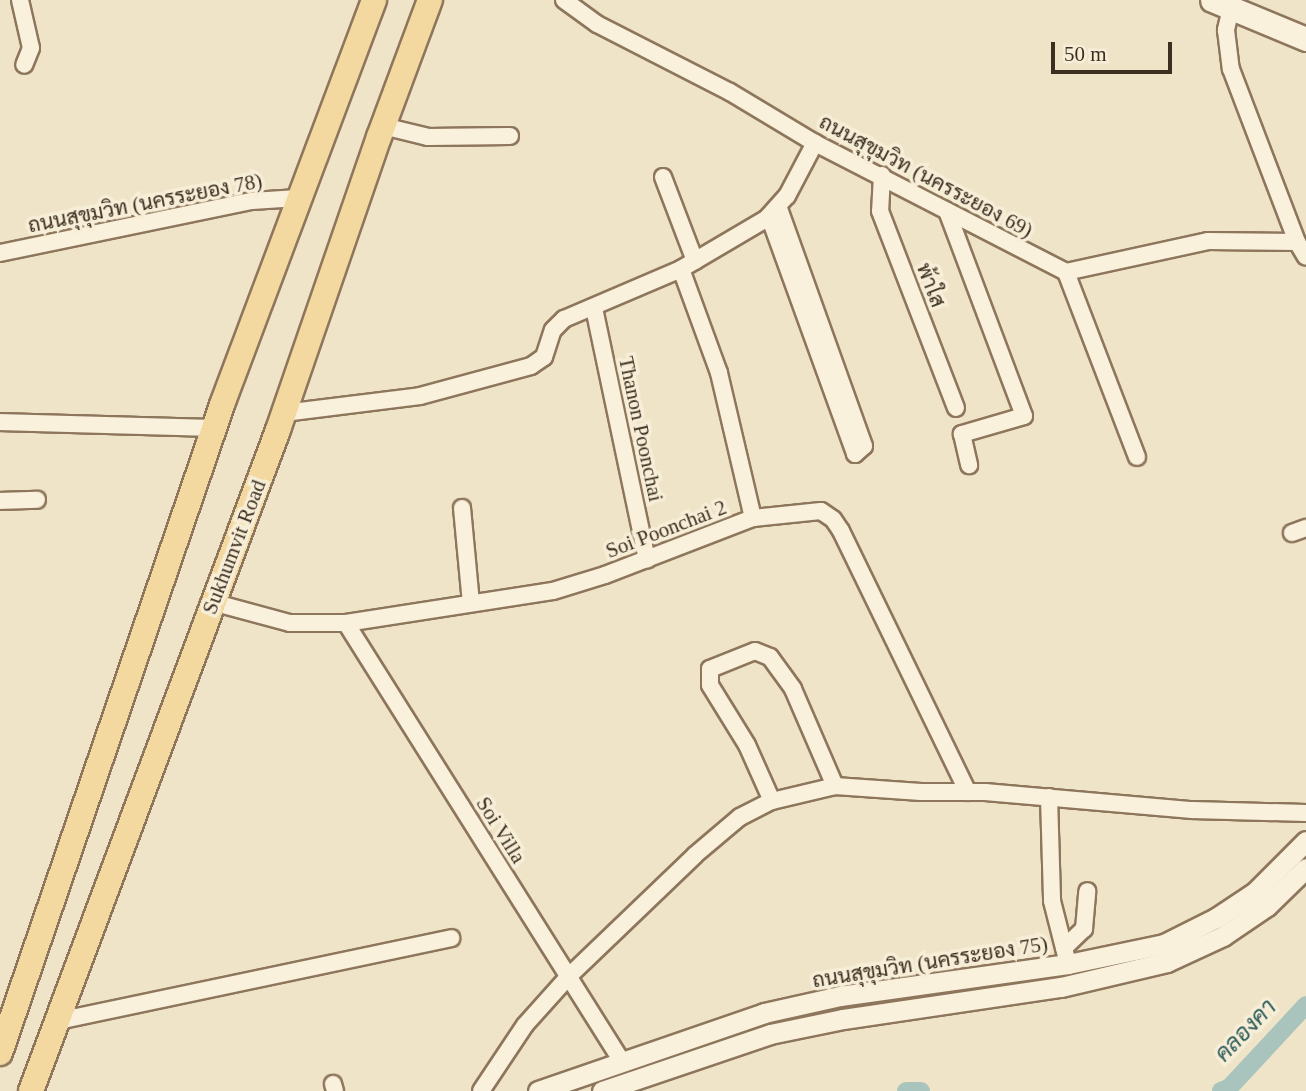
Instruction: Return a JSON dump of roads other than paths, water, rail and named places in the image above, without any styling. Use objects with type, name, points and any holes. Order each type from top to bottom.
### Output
[{"type":"main road","points":[[0,1053],[214,428],[374,0]]},
{"type":"main road","name":"Sukhumvit Road","points":[[31,1091],[284,413],[383,126],[430,0]]},
{"type":"main road","points":[[1222,4],[1306,39]]},
{"type":"street","points":[[20,0],[31,48],[24,65]]},
{"type":"street","name":"ถนนสุขุมวิท (นครระยอง 69)","points":[[564,0],[597,24],[730,92],[816,143],[1066,272]]},
{"type":"street","points":[[1222,4],[1231,69],[1297,242],[1306,257]]},
{"type":"street","points":[[383,126],[428,137],[510,136]]},
{"type":"street","points":[[284,413],[420,396],[531,366],[544,357],[556,325],[572,315],[594,308],[688,265],[774,212],[816,143]]},
{"type":"street","name":"พ้าใส","points":[[881,175],[880,211],[956,408]]},
{"type":"street","points":[[663,177],[719,373],[753,518]]},
{"type":"street","name":"ถนนสุขุมวิท (นครระยอง 78)","points":[[0,253],[251,201],[298,198]]},
{"type":"street","points":[[947,211],[1024,416],[962,433],[969,465]]},
{"type":"street","points":[[774,212],[855,454],[864,446],[808,307]]},
{"type":"street","points":[[1137,457],[1066,272],[1208,241],[1297,242]]},
{"type":"street","name":"Thanon Poonchai","points":[[594,308],[647,559]]},
{"type":"street","points":[[0,422],[214,428]]},
{"type":"street","points":[[0,500],[37,500]]},
{"type":"street","points":[[462,508],[471,603]]},
{"type":"street","name":"Soi Poonchai 2","points":[[212,603],[290,623],[346,623],[553,591],[647,559],[753,518],[815,511],[828,514],[837,524],[968,792]]},
{"type":"street","name":"Soi Villa","points":[[346,623],[568,977],[613,1064],[608,1090]]},
{"type":"street","points":[[772,801],[747,745],[710,685],[710,669],[755,651],[770,657],[793,689],[835,786]]},
{"type":"street","points":[[481,1091],[525,1025],[568,977],[695,855],[740,817],[772,801],[835,786],[1049,797],[1192,810],[1306,813]]},
{"type":"street","points":[[1049,797],[1052,901],[1066,956]]},
{"type":"street","name":"ถนนสุขุมวิท (นครระยอง 75)","points":[[538,1091],[764,1013],[802,1004],[1066,956],[1164,944],[1216,918],[1255,892],[1306,841]]},
{"type":"street","name":"ถนนสุขุมวิท (นครระยอง 75)","points":[[608,1090],[769,1034],[843,1019],[1073,985],[1167,962],[1223,936],[1245,921],[1266,906],[1306,867]]},
{"type":"street","points":[[1066,956],[1084,929],[1087,891]]},
{"type":"street","points":[[58,1021],[451,938]]},
{"type":"waterway","name":"คลองคา","points":[[1221,1091],[1229,1088],[1306,1005]]},
{"type":"waterway","name":"คลองคา","points":[[906,1091],[921,1091]]}]
